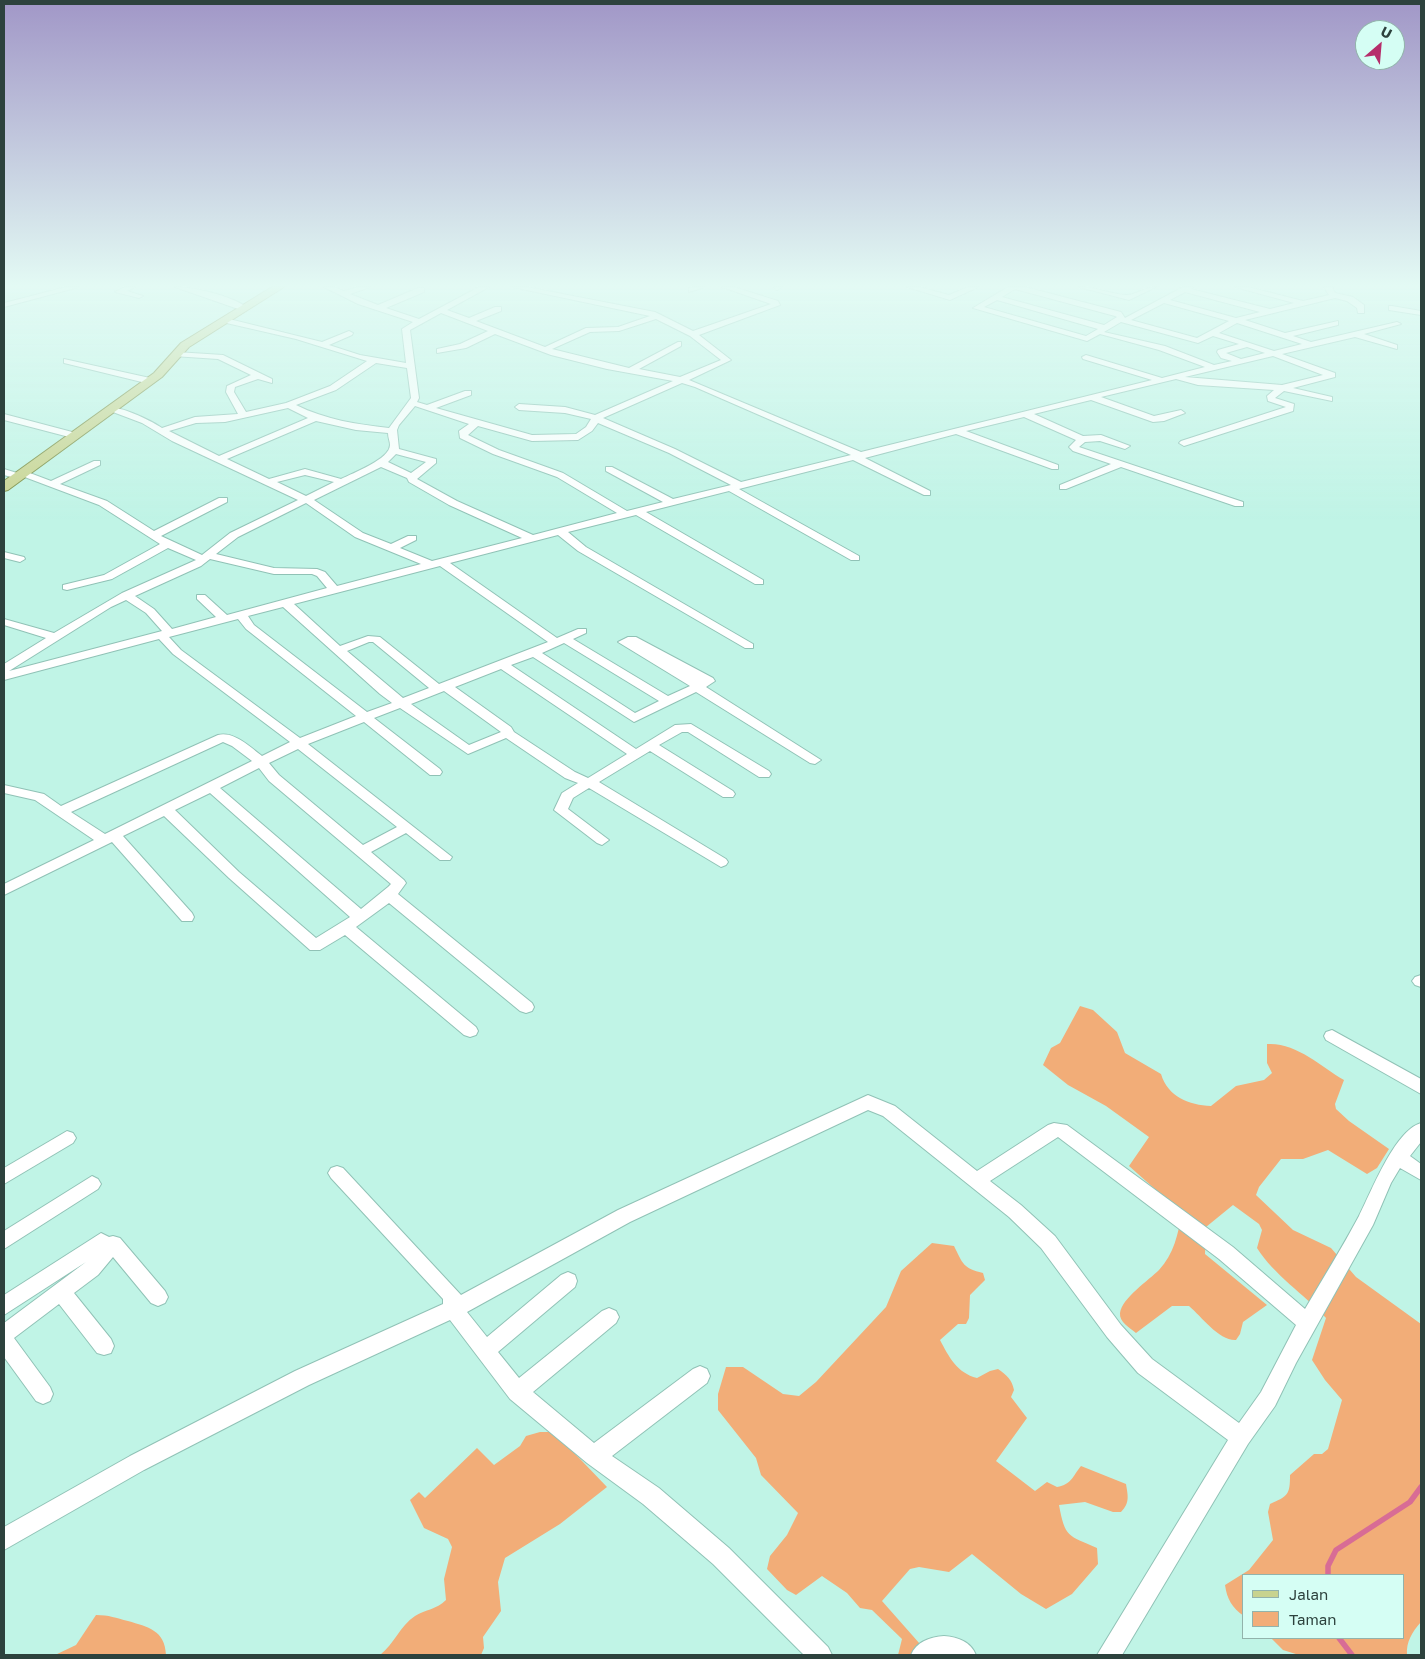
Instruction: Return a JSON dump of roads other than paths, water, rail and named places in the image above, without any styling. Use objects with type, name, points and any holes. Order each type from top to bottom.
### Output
[{"type":"main road","points":[[4,487],[73,435],[150,381],[166,364]]},
{"type":"street","points":[[80,364],[150,381]]},
{"type":"street","points":[[238,364],[256,376],[269,381]]},
{"type":"street","points":[[161,431],[194,420],[243,416],[289,405],[333,388],[368,364]]},
{"type":"street","points":[[4,670],[126,595],[206,557],[234,535],[381,463],[393,450],[391,431],[402,414],[413,403],[415,390],[411,366],[401,364]]},
{"type":"street","points":[[601,364],[681,380],[735,399],[859,456],[927,492]]},
{"type":"street","points":[[631,370],[641,364]]},
{"type":"street","points":[[413,403],[532,438],[570,438],[582,434],[596,418],[717,364]]},
{"type":"street","points":[[1110,364],[1164,381]]},
{"type":"street","points":[[1205,364],[1214,368]]},
{"type":"street","points":[[4,676],[335,591],[430,564],[639,512],[671,502],[1231,364]]},
{"type":"street","points":[[1184,443],[1290,409],[1291,406],[1270,398],[1282,388],[1332,374],[1306,364]]},
{"type":"street","points":[[243,416],[230,392],[231,386],[256,376]]},
{"type":"street","points":[[1178,377],[1198,382],[1282,388],[1329,398]]},
{"type":"street","points":[[430,407],[468,393]]},
{"type":"street","points":[[1092,397],[1152,419],[1161,419],[1181,413]]},
{"type":"street","points":[[289,405],[316,418],[356,427],[391,431]]},
{"type":"street","points":[[519,407],[564,410],[596,418],[672,451],[855,558]]},
{"type":"street","points":[[109,409],[145,421],[161,431],[318,505],[358,534],[430,564]]},
{"type":"street","points":[[1026,414],[1082,439],[1101,438],[1124,446]]},
{"type":"street","points":[[4,417],[73,435]]},
{"type":"street","points":[[220,459],[316,418]]},
{"type":"street","points":[[477,423],[464,431],[463,436],[496,452],[560,475],[626,514]]},
{"type":"street","points":[[959,432],[1055,467]]},
{"type":"street","points":[[1082,439],[1074,448],[1239,504]]},
{"type":"street","points":[[393,450],[433,461],[412,478]]},
{"type":"street","points":[[52,484],[97,463]]},
{"type":"street","points":[[381,463],[412,478],[412,480],[453,503],[533,538]]},
{"type":"street","points":[[1063,487],[1120,464]]},
{"type":"street","points":[[608,469],[671,502]]},
{"type":"street","points":[[269,482],[306,471],[316,472],[341,482]]},
{"type":"street","points":[[4,472],[52,484],[103,503],[167,544],[206,557],[274,571],[321,574],[335,591]]},
{"type":"street","points":[[154,535],[224,500]]},
{"type":"street","points":[[639,512],[759,582]]},
{"type":"street","points":[[561,532],[582,549],[749,646]]},
{"type":"street","points":[[392,548],[412,538]]},
{"type":"street","points":[[67,587],[108,577],[167,544]]},
{"type":"street","points":[[4,555],[20,559]]},
{"type":"street","points":[[442,562],[561,641],[667,702]]},
{"type":"street","points":[[126,595],[150,611],[177,652],[299,743],[445,857]]},
{"type":"street","points":[[201,598],[225,619]]},
{"type":"street","points":[[286,603],[384,691],[468,750],[508,734]]},
{"type":"street","points":[[241,615],[250,627],[435,772]]},
{"type":"street","points":[[4,622],[58,637]]},
{"type":"street","points":[[4,890],[299,743],[366,718],[440,686],[500,663],[535,653],[582,631]]},
{"type":"street","points":[[339,650],[368,639],[376,639],[440,686],[507,730],[508,734],[570,775],[588,782],[721,862]]},
{"type":"street","points":[[535,653],[634,718],[698,687],[709,682],[632,639],[624,642],[698,687],[815,760]]},
{"type":"street","points":[[500,663],[634,754]]},
{"type":"street","points":[[602,840],[561,810],[567,796],[679,728],[688,727],[764,774]]},
{"type":"street","points":[[59,812],[222,738],[237,743],[261,762],[274,778],[363,851],[398,883],[388,894],[360,917],[315,946],[234,875],[165,809]]},
{"type":"street","points":[[650,745],[728,794]]},
{"type":"street","points":[[211,787],[360,917]]},
{"type":"street","points":[[4,789],[39,797],[59,812],[109,838],[187,917]]},
{"type":"street","points":[[363,851],[407,827]]},
{"type":"street","points":[[388,894],[526,1007]]},
{"type":"street","points":[[344,926],[470,1031]]},
{"type":"street","points":[[1332,1036],[1421,1087]]},
{"type":"street","points":[[4,1540],[137,1463],[285,1387],[453,1309],[624,1216],[865,1102],[889,1111],[1015,1211],[1048,1242],[1114,1331],[1146,1366],[1241,1437]]},
{"type":"street","points":[[977,1180],[1054,1130],[1060,1130],[1226,1253],[1308,1323]]},
{"type":"street","points":[[1109,1655],[1241,1437],[1268,1399],[1308,1323],[1367,1219],[1384,1179],[1398,1157],[1421,1130]]},
{"type":"street","points":[[4,1177],[67,1138]]},
{"type":"street","points":[[1398,1157],[1421,1173]]},
{"type":"street","points":[[337,1173],[452,1296],[453,1309],[484,1352],[517,1392],[594,1456],[651,1496],[721,1556],[820,1655]]},
{"type":"street","points":[[4,1241],[92,1184]]},
{"type":"street","points":[[4,1306],[101,1242]]},
{"type":"street","points":[[4,1334],[91,1269],[105,1250],[113,1244],[158,1297]]},
{"type":"street","points":[[484,1352],[568,1281]]},
{"type":"street","points":[[61,1292],[104,1346]]},
{"type":"street","points":[[517,1392],[610,1317]]},
{"type":"street","points":[[4,1341],[43,1394]]},
{"type":"street","points":[[594,1456],[700,1376]]},
{"type":"street","points":[[923,1655],[931,1649],[944,1646],[958,1650],[964,1655]]},
{"type":"waterway","points":[[1328,1574],[1328,1566],[1336,1550],[1410,1502],[1421,1487]]},
{"type":"waterway","points":[[1340,1639],[1352,1655]]}]
